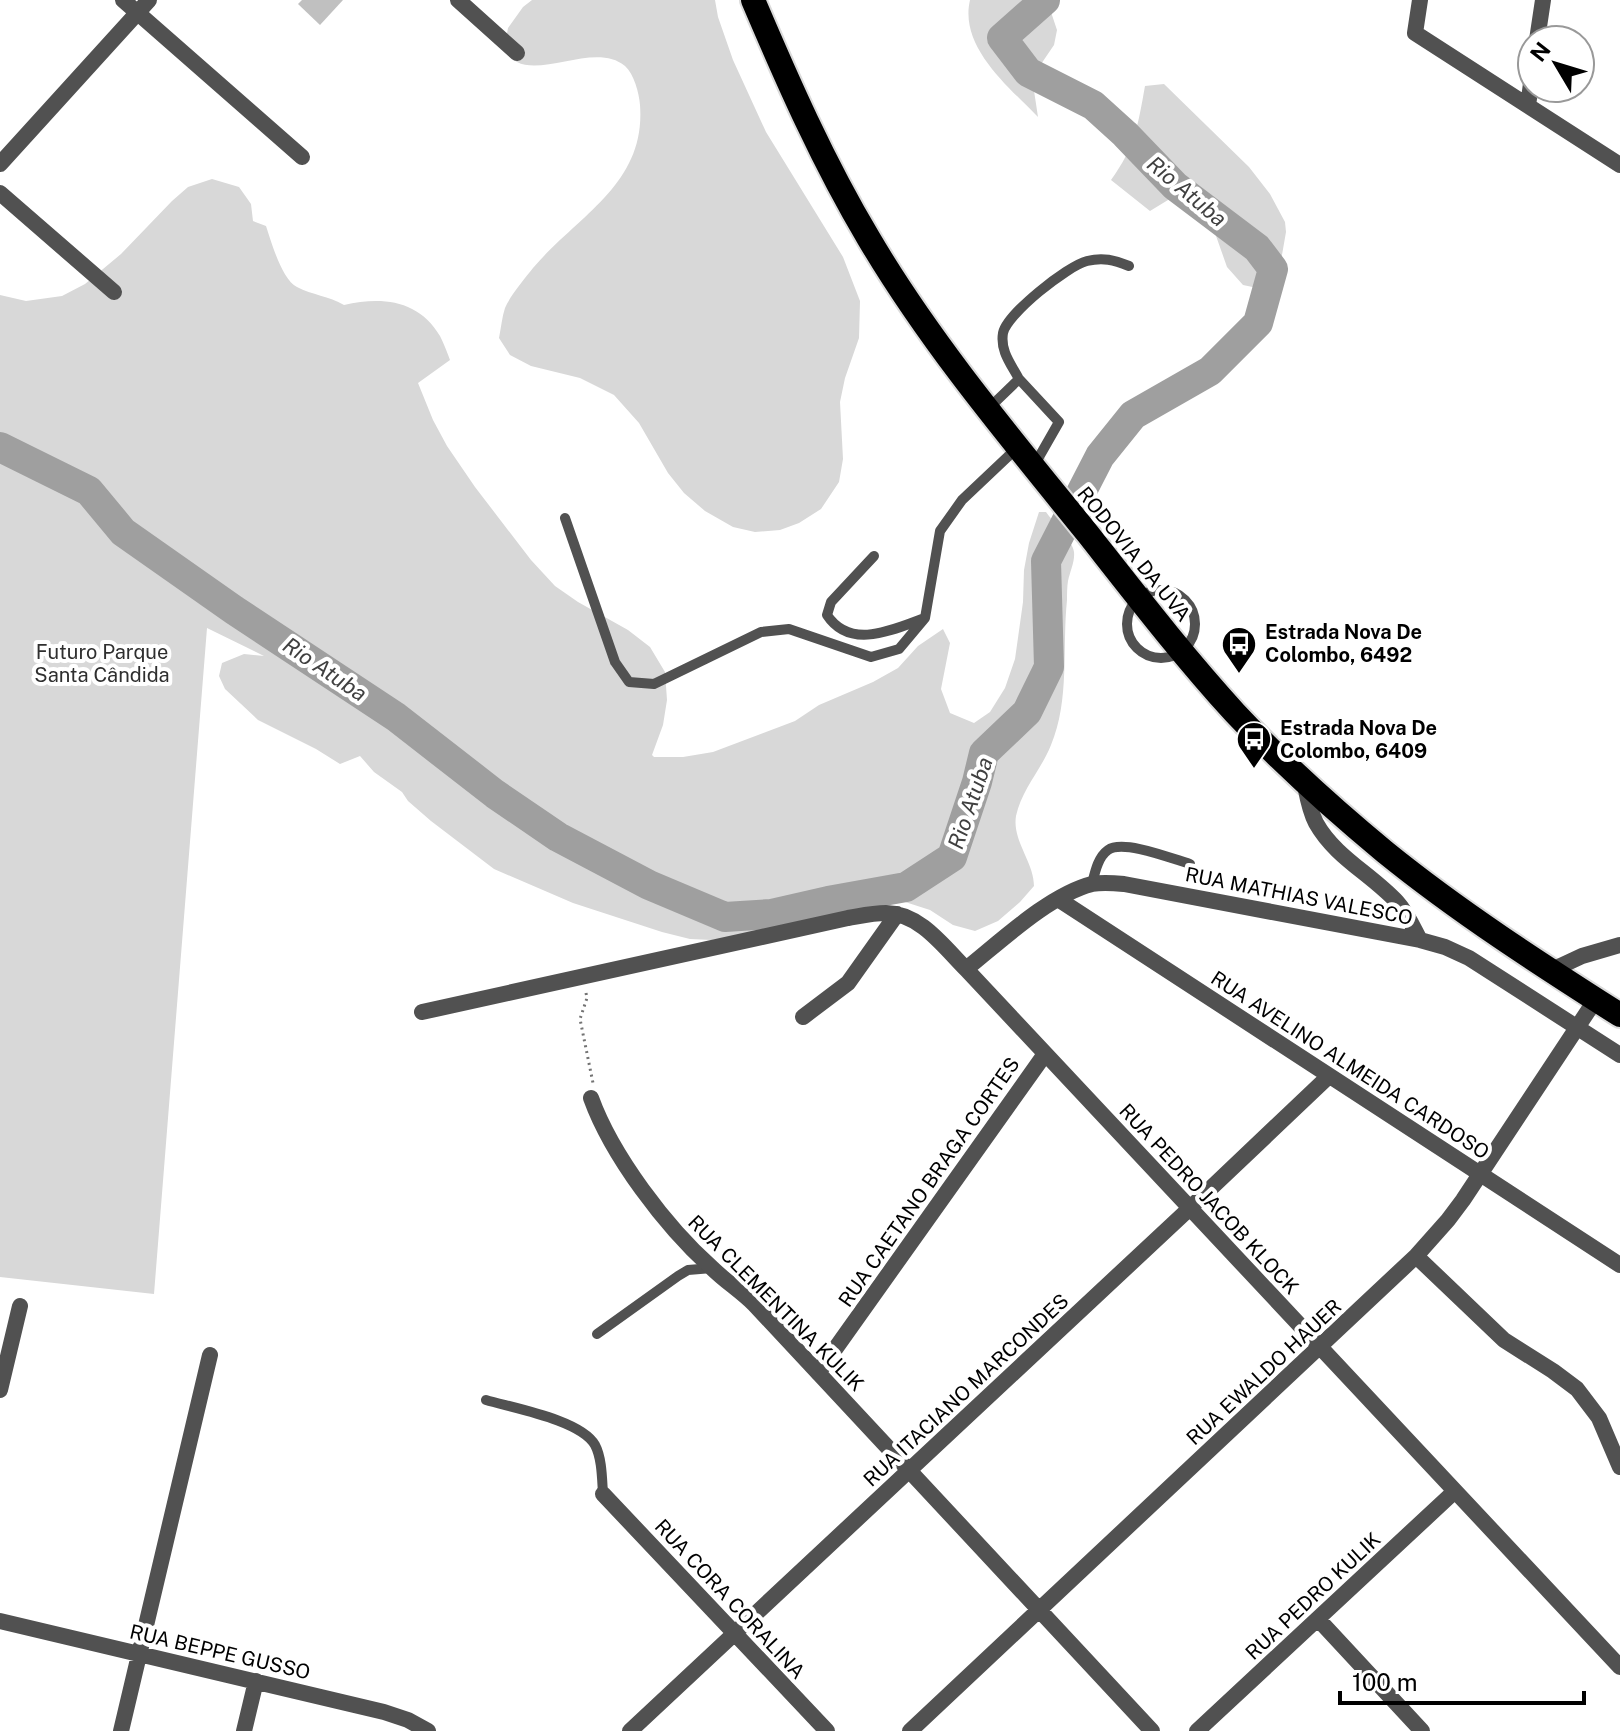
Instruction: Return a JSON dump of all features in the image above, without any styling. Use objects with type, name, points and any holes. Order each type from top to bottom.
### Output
[{"type":"highway","name":"RODOVIA DA UVA","points":[[753,0],[830,169],[904,293],[988,409],[1182,651],[1269,747],[1385,852],[1620,1015]]},
{"type":"street","points":[[123,0],[143,6],[302,157]]},
{"type":"street","points":[[458,0],[517,53]]},
{"type":"street","points":[[1420,0],[1415,33],[1620,165]]},
{"type":"street","points":[[1539,24],[1543,0]]},
{"type":"street","points":[[0,164],[143,6]]},
{"type":"street","points":[[0,193],[114,292]]},
{"type":"street","points":[[1304,780],[1315,821],[1325,837],[1397,902],[1420,940]]},
{"type":"street","name":"RUA MATHIAS VALESCO","points":[[966,969],[1058,899],[1092,884],[1124,884],[1445,947],[1469,958],[1620,1055]]},
{"type":"street","name":"RUA AVELINO ALMEIDA CARDOSO","points":[[1058,899],[1620,1265]]},
{"type":"street","points":[[422,1012],[848,918],[897,914]]},
{"type":"street","points":[[803,1017],[848,983],[897,914]]},
{"type":"street","name":"RUA PEDRO JACOB KLOCK","points":[[897,914],[920,925],[966,969],[1620,1667]]},
{"type":"street","points":[[1552,970],[1582,956],[1620,945]]},
{"type":"street","name":"RUA EWALDO HAUER","points":[[910,1731],[1416,1256],[1448,1220],[1596,999]]},
{"type":"street","name":"RUA CAETANO BRAGA CORTES","points":[[818,1373],[1045,1054]]},
{"type":"street","name":"RUA ITACIANO MARCONDES","points":[[630,1731],[1329,1076]]},
{"type":"street","name":"RUA CLEMENTINA KULIK","points":[[591,1098],[606,1135],[625,1165],[672,1225],[712,1268],[754,1304],[1152,1731]]},
{"type":"street","points":[[1416,1256],[1504,1340],[1577,1389],[1599,1418],[1620,1467]]},
{"type":"street","points":[[0,1390],[20,1306]]},
{"type":"street","points":[[121,1731],[210,1355]]},
{"type":"street","name":"RUA PEDRO KULIK","points":[[1197,1731],[1455,1491]]},
{"type":"street","name":"RUA CORA CORALINA","points":[[603,1494],[827,1731]]},
{"type":"street","points":[[1318,1619],[1422,1731]]},
{"type":"street","name":"RUA BEPPE GUSSO","points":[[0,1621],[384,1712],[428,1731]]},
{"type":"street","points":[[244,1731],[256,1681]]},
{"type":"lane","points":[[565,518],[615,662],[629,682],[654,684],[761,632],[789,629],[871,657],[899,649],[925,618],[940,531],[962,500],[1026,457],[1059,422],[1019,379],[1002,350],[1004,331],[1013,316],[1063,272],[1085,261],[1108,258],[1129,266]]},
{"type":"lane","points":[[988,409],[1019,379]]},
{"type":"lane","points":[[874,556],[831,602],[827,615],[834,625],[854,634],[884,633],[925,618]]},
{"type":"lane","points":[[1156,589],[1173,591],[1187,601],[1195,617],[1194,635],[1182,651],[1168,658],[1149,657],[1134,646],[1127,629],[1129,611],[1138,597],[1156,589]]},
{"type":"lane","points":[[1092,884],[1098,863],[1113,847],[1136,848],[1190,864]]},
{"type":"lane","points":[[597,1334],[688,1270],[712,1268]]},
{"type":"lane","points":[[486,1400],[555,1419],[584,1433],[595,1445],[603,1494]]},
{"type":"path","points":[[582,976],[587,998],[580,1019],[593,1086],[591,1098]]},
{"type":"green space","points":[[532,0],[715,0],[733,60],[766,132],[843,257],[860,301],[859,338],[840,402],[843,459],[839,482],[821,509],[799,523],[780,530],[755,532],[733,527],[705,511],[684,493],[668,473],[639,423],[614,395],[580,378],[531,366],[510,355],[499,338],[505,308],[514,293],[533,268],[606,196],[621,177],[639,133],[638,95],[625,66],[600,57],[528,65],[515,61],[504,50],[508,28]]},
{"type":"green space","points":[[970,0],[1047,0],[1057,30],[1054,45],[1037,70],[1033,84],[1038,117],[1001,79],[979,50],[972,34]]},
{"type":"green space","points":[[1164,84],[1249,167],[1270,194],[1285,222],[1279,272],[1262,289],[1243,285],[1227,267],[1215,233],[1197,207],[1184,200],[1168,200],[1150,211],[1111,180],[1134,135],[1145,86]]},
{"type":"green space","name":"Futuro Parque Santa Cândida","points":[[212,179],[239,187],[251,204],[253,221],[266,226],[282,269],[297,287],[344,305],[372,301],[398,304],[410,308],[431,324],[450,360],[418,383],[447,446],[531,560],[555,586],[628,630],[650,647],[665,672],[667,700],[654,757],[683,757],[713,752],[795,721],[819,705],[898,668],[918,646],[943,629],[950,643],[941,689],[950,713],[974,723],[990,712],[1005,688],[1015,659],[1029,543],[1039,512],[1046,512],[1070,543],[1074,556],[1067,586],[1063,692],[1057,728],[1016,816],[1017,834],[1031,868],[1034,886],[998,921],[975,931],[953,925],[930,910],[902,901],[844,910],[712,940],[690,939],[662,932],[573,903],[494,869],[431,821],[360,756],[340,764],[258,720],[225,689],[219,676],[222,663],[244,654],[264,656],[207,628],[154,1294],[0,1277],[0,295],[26,301],[62,296],[85,284],[121,254],[188,187]]},
{"type":"building","points":[[302,0],[343,0],[320,25],[298,4]]},
{"type":"waterway","name":"Rio Atuba","points":[[0,447],[89,491],[123,532],[396,717],[495,794],[558,837],[649,885],[725,917],[771,914],[906,887],[952,857],[984,753],[1027,712],[1049,667],[1046,561],[1100,456],[1133,415],[1210,371],[1258,323],[1273,269],[1257,248],[1175,186],[1093,105],[1028,72],[1002,38],[1045,0]]},
{"type":"place","name":"Estrada Nova De Colombo, 6492","points":[[1239,675]]},
{"type":"place","name":"Estrada Nova De Colombo, 6409","points":[[1254,770]]}]
